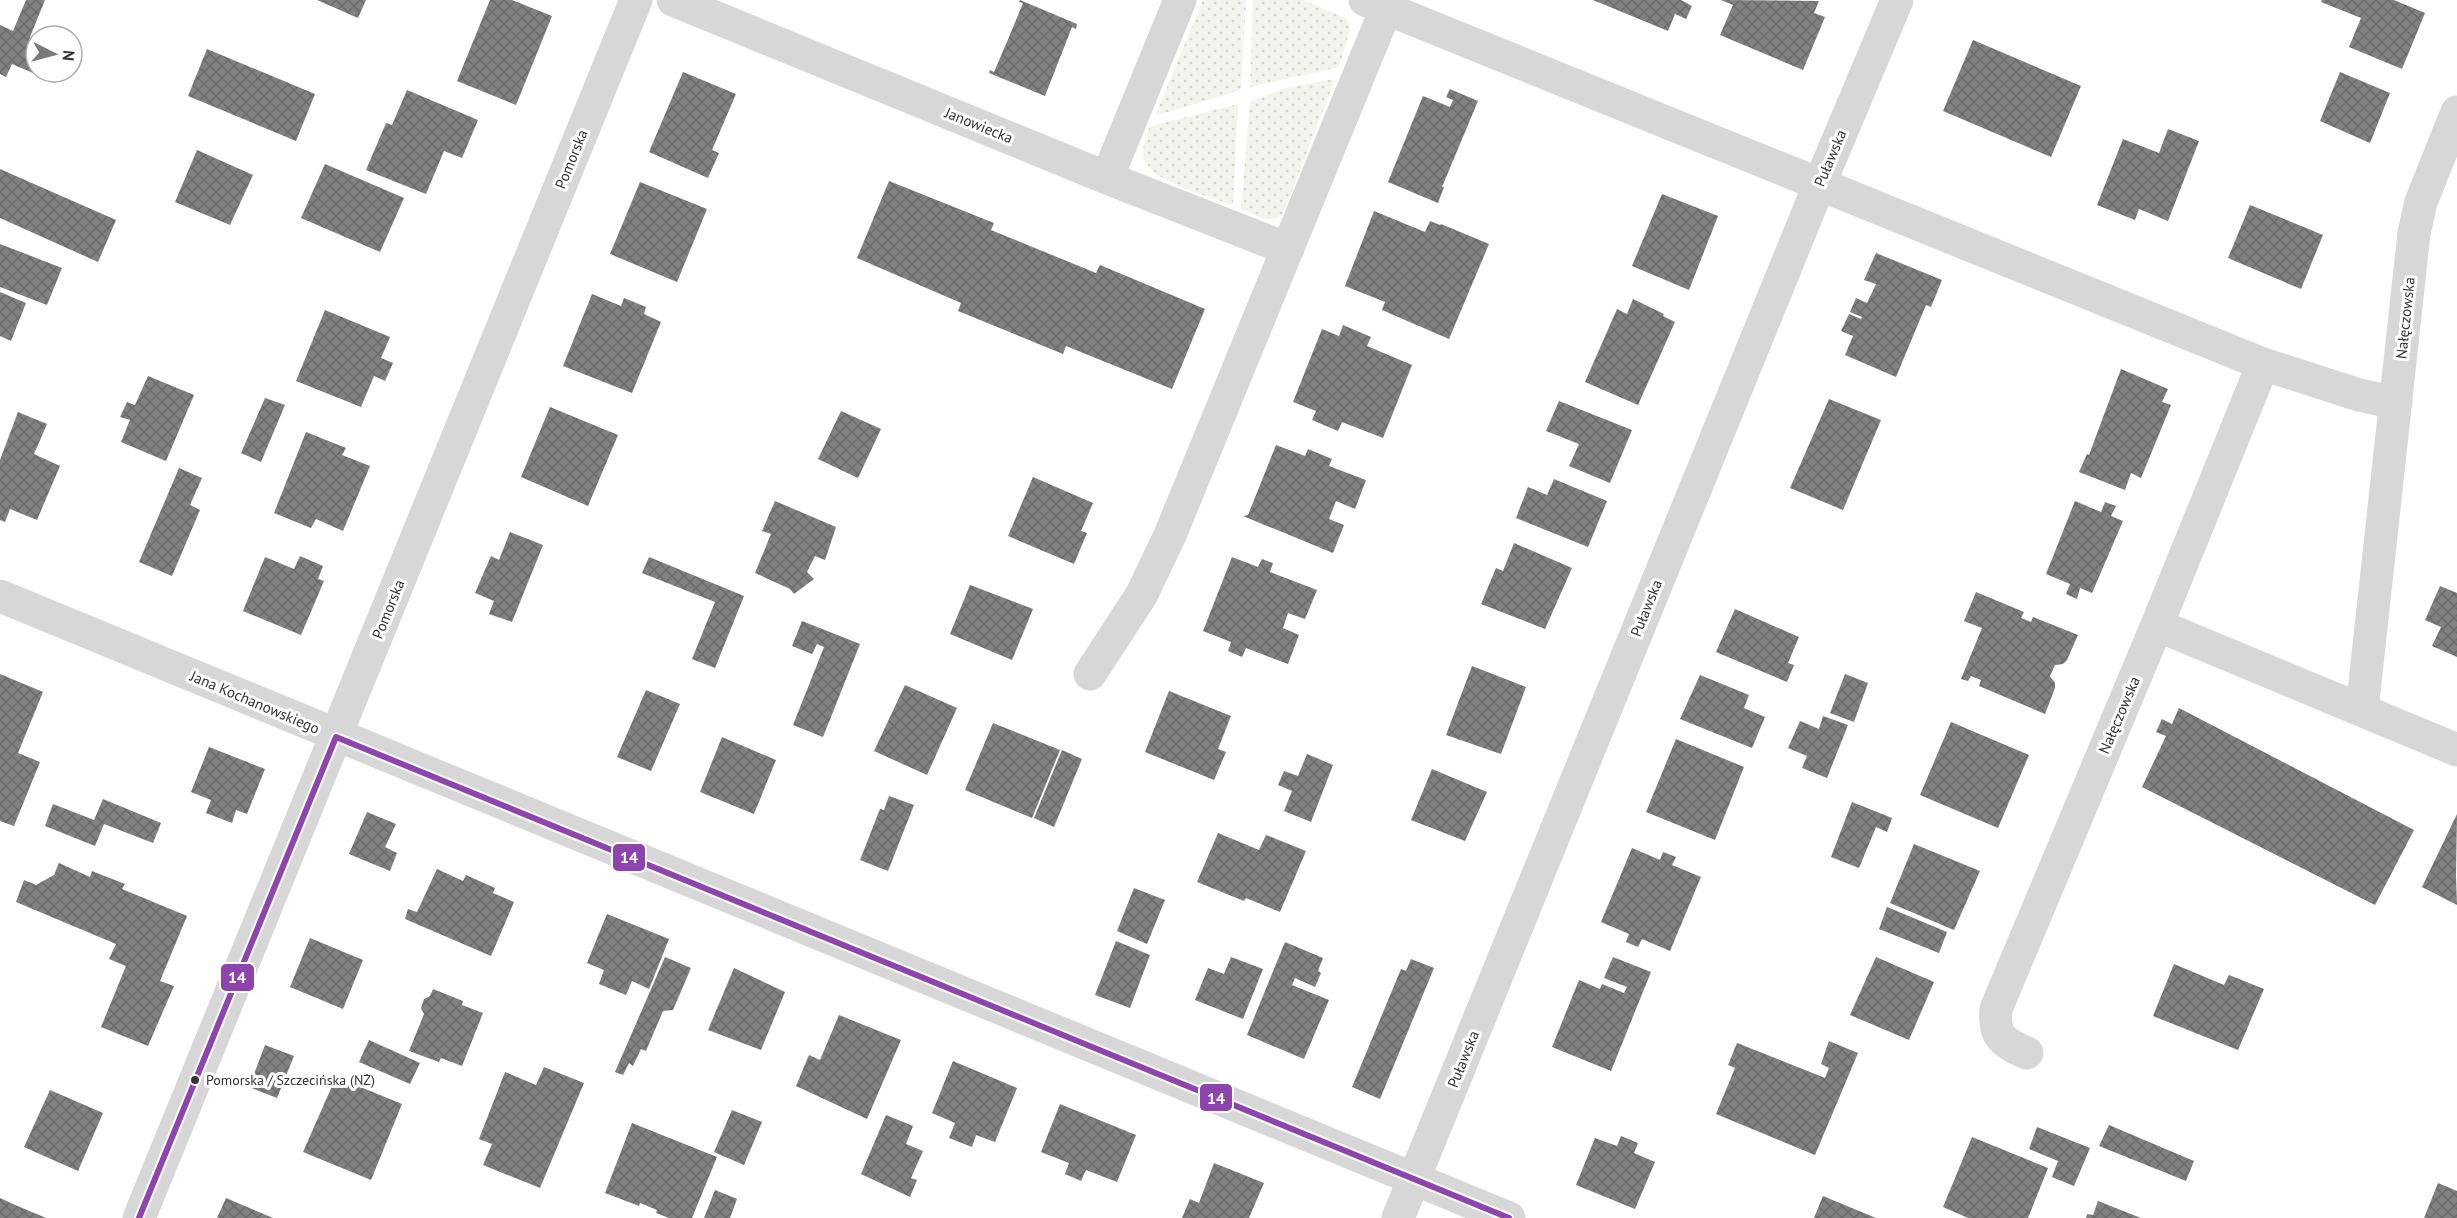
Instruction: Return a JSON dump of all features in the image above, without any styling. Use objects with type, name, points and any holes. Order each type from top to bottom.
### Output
[{"type":"street","name":"Pomorska","points":[[139,1218],[636,0]]},
{"type":"street","name":"Janowiecka","points":[[673,0],[1107,178],[1288,249]]},
{"type":"street","points":[[1107,178],[1180,0]]},
{"type":"street","name":"Puławska","points":[[1398,1218],[1820,183],[1897,0]]},
{"type":"street","points":[[1090,674],[1142,594],[1170,535],[1288,249],[1375,4],[2262,364],[2359,395],[2396,404]]},
{"type":"street","name":"Nałęczowska","points":[[2362,710],[2414,233],[2421,202],[2457,111]]},
{"type":"street","name":"Nałęczowska","points":[[2027,1053],[2005,1043],[1997,1029],[1996,1009],[2157,625],[2262,364]]},
{"type":"street","name":"Jana Kochanowskiego","points":[[0,596],[1509,1218]]},
{"type":"street","points":[[2157,625],[2457,750]]},
{"type":"shaded area","points":[[1203,0],[1246,0],[1241,90],[1155,116]]},
{"type":"shaded area","points":[[1253,0],[1303,0],[1347,19],[1350,30],[1339,67],[1250,87]]},
{"type":"shaded area","points":[[1335,79],[1283,214],[1268,219],[1241,209],[1250,102],[1286,88]]},
{"type":"shaded area","points":[[1238,104],[1233,205],[1182,187],[1157,174],[1148,166],[1143,150],[1150,126]]},
{"type":"building","points":[[26,0],[45,0],[35,24],[24,24],[24,69],[12,64],[6,77],[0,74],[0,25],[13,31]]},
{"type":"building","points":[[317,0],[366,0],[358,18]]},
{"type":"building","points":[[490,0],[512,0],[552,16],[516,105],[457,81]]},
{"type":"building","points":[[1020,0],[1077,24],[1076,29],[1072,27],[1045,96],[989,73],[990,70],[994,72],[1009,37],[1023,3],[1019,2]]},
{"type":"building","points":[[1593,0],[1681,0],[1692,6],[1686,19],[1675,14],[1668,31]]},
{"type":"building","points":[[1721,0],[1819,1],[1814,13],[1825,17],[1803,70],[1720,35],[1733,5]]},
{"type":"building","points":[[2322,0],[2394,0],[2425,13],[2402,69],[2349,47],[2361,18],[2321,2]]},
{"type":"building","points":[[1973,40],[2081,86],[2051,157],[1943,111]]},
{"type":"building","points":[[207,49],[315,94],[296,141],[188,96]]},
{"type":"building","points":[[683,72],[736,94],[712,150],[719,153],[708,178],[649,152]]},
{"type":"building","points":[[2340,72],[2390,93],[2370,143],[2320,121]]},
{"type":"building","points":[[1450,89],[1478,101],[1442,187],[1444,187],[1438,203],[1388,182],[1423,96],[1450,107],[1453,100],[1446,97]]},
{"type":"building","points":[[407,90],[478,120],[462,158],[444,151],[426,194],[366,170],[386,123],[392,125]]},
{"type":"building","points":[[2168,129],[2199,141],[2168,221],[2139,209],[2135,220],[2097,205],[2123,139],[2159,153]]},
{"type":"building","points":[[197,150],[253,175],[230,225],[175,202]]},
{"type":"building","points":[[325,164],[404,198],[380,252],[301,218]]},
{"type":"building","points":[[0,169],[116,220],[98,262],[0,218]]},
{"type":"building","points":[[889,181],[994,223],[991,230],[1096,273],[1100,265],[1205,309],[1172,389],[1066,346],[1063,354],[958,311],[961,303],[857,258]]},
{"type":"building","points":[[640,182],[707,209],[677,282],[610,254]]},
{"type":"building","points":[[1662,194],[1718,216],[1689,290],[1632,266]]},
{"type":"building","points":[[2250,205],[2323,235],[2301,289],[2228,258]]},
{"type":"building","points":[[1374,211],[1425,232],[1430,221],[1489,244],[1449,339],[1382,310],[1385,302],[1345,286]]},
{"type":"building","points":[[0,244],[62,268],[47,305],[0,287]]},
{"type":"building","points":[[1876,253],[1942,280],[1931,307],[1926,305],[1896,377],[1845,355],[1853,336],[1841,331],[1849,314],[1861,319],[1862,317],[1850,312],[1856,298],[1867,303],[1876,284],[1864,280]]},
{"type":"building","points":[[0,292],[26,303],[11,341],[0,336]]},
{"type":"building","points":[[592,294],[621,306],[624,298],[646,307],[644,314],[661,322],[632,393],[563,366]]},
{"type":"building","points":[[1633,299],[1675,322],[1638,405],[1585,382],[1617,309],[1627,314]]},
{"type":"building","points":[[325,310],[390,337],[381,358],[393,363],[385,381],[374,376],[361,407],[296,381]]},
{"type":"building","points":[[1343,325],[1371,337],[1367,346],[1412,365],[1383,438],[1342,422],[1338,431],[1312,420],[1316,411],[1293,402],[1322,329],[1339,336]]},
{"type":"building","points":[[2121,369],[2168,389],[2162,402],[2171,405],[2141,478],[2131,473],[2125,490],[2079,472],[2087,454],[2089,455]]},
{"type":"building","points":[[148,376],[194,395],[166,461],[121,442],[130,420],[120,417],[127,402],[135,405]]},
{"type":"building","points":[[265,398],[285,405],[261,462],[241,453]]},
{"type":"building","points":[[1829,399],[1881,420],[1843,510],[1790,488]]},
{"type":"building","points":[[1559,401],[1632,430],[1610,483],[1569,466],[1579,444],[1546,431]]},
{"type":"building","points":[[550,407],[618,435],[588,506],[521,477]]},
{"type":"building","points":[[841,411],[881,429],[858,478],[818,459]]},
{"type":"building","points":[[18,412],[47,424],[34,454],[60,466],[37,520],[10,509],[5,522],[0,520],[0,460]]},
{"type":"building","points":[[306,432],[346,448],[342,455],[370,466],[343,531],[316,519],[311,528],[274,513]]},
{"type":"building","points":[[1276,445],[1305,456],[1308,449],[1332,459],[1329,466],[1366,480],[1355,509],[1336,501],[1329,519],[1344,525],[1333,553],[1243,516],[1248,515]]},
{"type":"building","points":[[179,468],[202,478],[190,505],[200,510],[172,576],[139,562]]},
{"type":"building","points":[[1033,477],[1093,503],[1081,531],[1087,533],[1074,564],[1008,536]]},
{"type":"building","points":[[1554,479],[1607,501],[1588,547],[1516,518],[1528,487],[1547,495]]},
{"type":"building","points":[[775,501],[836,527],[825,560],[815,556],[807,572],[814,579],[794,594],[790,589],[755,573],[771,534],[762,531]]},
{"type":"building","points":[[2075,501],[2101,512],[2105,502],[2116,506],[2111,516],[2123,521],[2092,593],[2080,588],[2077,599],[2066,594],[2070,584],[2046,574]]},
{"type":"building","points":[[510,532],[543,545],[512,622],[489,614],[494,601],[475,593],[491,556],[499,560]]},
{"type":"building","points":[[1514,543],[1572,568],[1545,629],[1481,604],[1496,568],[1503,571]]},
{"type":"building","points":[[300,556],[323,566],[318,579],[324,581],[301,635],[243,611],[265,557],[294,569]]},
{"type":"building","points":[[649,557],[744,596],[715,668],[692,659],[715,602],[642,573]]},
{"type":"building","points":[[1232,557],[1258,567],[1262,559],[1273,563],[1270,572],[1317,590],[1305,619],[1288,613],[1283,628],[1299,635],[1288,664],[1246,648],[1242,657],[1228,651],[1231,642],[1203,631]]},
{"type":"building","points":[[970,585],[1033,609],[1012,660],[950,634]]},
{"type":"building","points":[[2440,586],[2457,593],[2457,657],[2432,646],[2441,627],[2425,620]]},
{"type":"building","points":[[1976,592],[2024,612],[2021,618],[2031,622],[2033,617],[2078,635],[2067,660],[2063,664],[2055,665],[2050,676],[2055,683],[2055,688],[2045,714],[1979,686],[1981,680],[1971,676],[1968,681],[1961,679],[1982,628],[1964,621]]},
{"type":"building","points":[[1735,609],[1799,637],[1788,663],[1794,665],[1787,682],[1716,652]]},
{"type":"building","points":[[802,621],[860,644],[823,737],[793,725],[824,647],[817,644],[812,654],[792,646]]},
{"type":"building","points":[[1472,666],[1526,687],[1501,754],[1446,735]]},
{"type":"building","points":[[0,674],[43,692],[18,753],[40,762],[14,826],[0,821]]},
{"type":"building","points":[[1845,674],[1868,683],[1854,722],[1830,713]]},
{"type":"building","points":[[1700,675],[1749,695],[1744,708],[1765,717],[1752,748],[1680,719]]},
{"type":"building","points":[[905,685],[957,708],[927,775],[874,751]]},
{"type":"building","points":[[646,690],[680,704],[651,771],[617,757]]},
{"type":"building","points":[[1169,691],[1231,716],[1218,749],[1226,752],[1214,780],[1145,752]]},
{"type":"building","points":[[2179,708],[2414,830],[2375,905],[2142,787],[2166,736],[2156,732],[2162,719],[2172,724]]},
{"type":"building","points":[[1823,716],[1848,725],[1827,778],[1802,768],[1807,756],[1788,748],[1800,721],[1819,729]]},
{"type":"building","points":[[1951,722],[2029,755],[1998,828],[1920,795]]},
{"type":"building","points":[[993,723],[1060,750],[1032,818],[965,790]]},
{"type":"building","points":[[722,737],[776,760],[754,814],[700,792]]},
{"type":"building","points":[[1676,739],[1744,767],[1715,840],[1646,812]]},
{"type":"building","points":[[209,747],[265,769],[247,814],[236,810],[232,823],[206,813],[211,800],[191,792]]},
{"type":"building","points":[[1062,750],[1082,759],[1054,827],[1034,818]]},
{"type":"building","points":[[1307,754],[1333,765],[1311,822],[1284,811],[1292,791],[1278,785],[1284,771],[1298,776]]},
{"type":"building","points":[[1432,769],[1487,792],[1465,841],[1411,820]]},
{"type":"building","points":[[889,796],[914,805],[888,871],[860,860],[880,809],[884,810]]},
{"type":"building","points":[[103,799],[161,823],[153,843],[104,824],[95,846],[45,826],[53,804],[94,820]]},
{"type":"building","points":[[1852,802],[1892,818],[1887,832],[1876,827],[1859,868],[1831,857]]},
{"type":"building","points":[[367,812],[396,824],[385,847],[397,853],[390,871],[349,854]]},
{"type":"building","points":[[2457,814],[2456,876],[2457,905],[2422,887]]},
{"type":"building","points":[[1218,833],[1259,850],[1266,835],[1306,851],[1280,912],[1246,898],[1244,901],[1197,882]]},
{"type":"building","points":[[1914,844],[1980,871],[1954,930],[1890,903]]},
{"type":"building","points":[[1632,848],[1660,860],[1663,852],[1676,857],[1672,865],[1701,877],[1670,951],[1642,939],[1638,947],[1626,942],[1629,934],[1601,922]]},
{"type":"building","points":[[59,863],[90,877],[92,871],[125,884],[122,889],[187,916],[160,981],[174,986],[148,1046],[101,1027],[126,966],[109,959],[116,944],[16,902],[24,880],[36,885],[54,875]]},
{"type":"building","points":[[437,869],[463,881],[466,875],[495,888],[493,893],[514,902],[491,956],[405,919],[408,909],[417,912]]},
{"type":"building","points":[[1134,888],[1165,900],[1147,944],[1117,931]]},
{"type":"building","points":[[1887,907],[1947,932],[1939,953],[1879,929]]},
{"type":"building","points":[[607,914],[669,939],[649,989],[632,981],[626,995],[599,984],[604,970],[587,963]]},
{"type":"building","points":[[310,938],[363,960],[343,1009],[290,987]]},
{"type":"building","points":[[1116,941],[1150,955],[1130,1008],[1095,995]]},
{"type":"building","points":[[1285,942],[1323,958],[1318,971],[1321,973],[1315,987],[1295,978],[1292,985],[1329,1000],[1304,1059],[1247,1035]]},
{"type":"building","points":[[665,957],[691,968],[673,1010],[663,1011],[646,1051],[641,1049],[633,1066],[629,1063],[623,1075],[615,1072]]},
{"type":"building","points":[[1231,957],[1263,969],[1243,1019],[1195,1000],[1208,968],[1224,974]]},
{"type":"building","points":[[1613,957],[1651,972],[1611,1071],[1552,1047],[1579,980],[1600,989],[1602,984],[1624,993],[1627,987],[1604,978]]},
{"type":"building","points":[[1876,957],[1934,982],[1909,1040],[1850,1015]]},
{"type":"building","points":[[1411,959],[1434,968],[1380,1099],[1352,1087],[1401,969],[1406,971]]},
{"type":"building","points":[[2174,964],[2224,985],[2229,975],[2264,989],[2238,1050],[2153,1016]]},
{"type":"building","points":[[734,968],[785,992],[761,1050],[708,1030]]},
{"type":"building","points":[[433,989],[463,1001],[462,1005],[483,1013],[462,1066],[441,1058],[439,1062],[409,1051],[424,1014],[421,1008],[424,999],[430,996]]},
{"type":"building","points":[[839,1015],[901,1040],[867,1119],[796,1086],[809,1055],[820,1060]]},
{"type":"building","points":[[369,1040],[420,1063],[410,1084],[359,1062]]},
{"type":"building","points":[[1829,1041],[1858,1053],[1815,1155],[1716,1114],[1735,1068],[1728,1065],[1737,1043],[1825,1078],[1829,1068],[1821,1064]]},
{"type":"building","points":[[265,1045],[294,1056],[277,1098],[249,1087]]},
{"type":"building","points":[[953,1061],[1017,1088],[995,1142],[976,1135],[972,1147],[949,1138],[955,1123],[932,1113]]},
{"type":"building","points":[[544,1067],[584,1083],[540,1188],[483,1165],[492,1144],[479,1139],[505,1072],[536,1085]]},
{"type":"building","points":[[336,1077],[402,1104],[371,1180],[303,1152]]},
{"type":"building","points":[[50,1090],[103,1113],[78,1171],[24,1147]]},
{"type":"building","points":[[1060,1104],[1136,1135],[1117,1182],[1086,1170],[1081,1181],[1065,1174],[1069,1163],[1041,1152]]},
{"type":"building","points":[[732,1110],[762,1122],[744,1165],[714,1152]]},
{"type":"building","points":[[886,1115],[913,1126],[906,1144],[923,1151],[911,1178],[917,1180],[910,1197],[861,1174]]},
{"type":"building","points":[[632,1123],[717,1157],[692,1218],[669,1218],[640,1203],[639,1206],[605,1193]]},
{"type":"building","points":[[2109,1125],[2194,1161],[2186,1181],[2099,1146]]},
{"type":"building","points":[[2037,1127],[2090,1148],[2074,1186],[2052,1177],[2058,1161],[2029,1149]]},
{"type":"building","points":[[1621,1136],[1638,1143],[1634,1153],[1655,1162],[1635,1209],[1576,1185],[1595,1138],[1617,1146]]},
{"type":"building","points":[[1972,1137],[2048,1168],[2028,1218],[1968,1218],[1943,1207]]},
{"type":"building","points":[[1214,1163],[1264,1183],[1249,1218],[1182,1218],[1190,1199],[1199,1203]]},
{"type":"building","points":[[2438,1183],[2457,1191],[2457,1218],[2424,1218]]},
{"type":"building","points":[[715,1190],[737,1199],[730,1218],[704,1218]]},
{"type":"building","points":[[1823,1196],[1876,1218],[1814,1218]]},
{"type":"building","points":[[0,1198],[13,1204],[46,1218],[0,1218]]},
{"type":"building","points":[[226,1198],[273,1218],[217,1218]]},
{"type":"building","points":[[2098,1201],[2141,1218],[2086,1218],[2087,1214],[2093,1215]]},
{"type":"transit line","name":"14","points":[[336,737],[1509,1218]]},
{"type":"transit line","name":"14","points":[[139,1218],[336,737]]},
{"type":"place","name":"Pomorska / Szczecińska (NŻ)","points":[[195,1080]]}]
